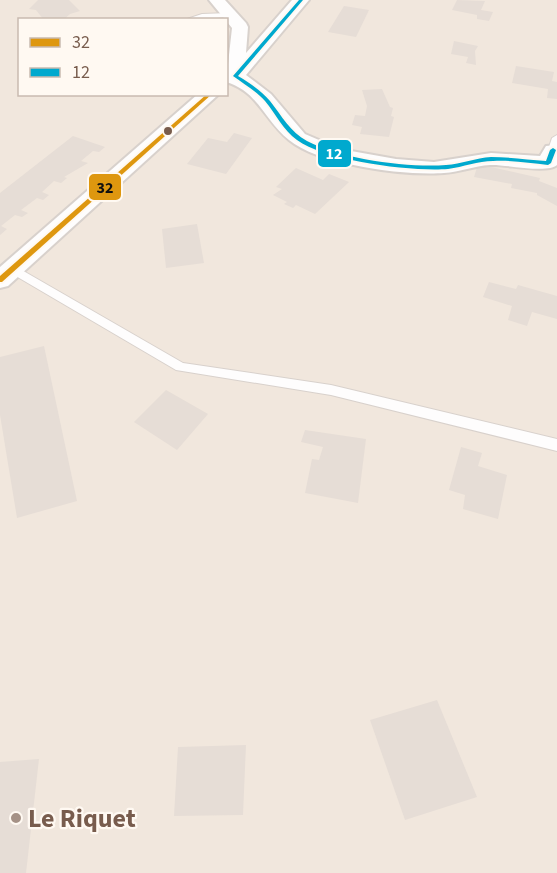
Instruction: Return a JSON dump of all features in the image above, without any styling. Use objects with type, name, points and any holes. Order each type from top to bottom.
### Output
[{"type":"street","points":[[217,0],[240,27],[231,79]]},
{"type":"street","points":[[231,79],[301,0]]},
{"type":"street","points":[[231,79],[248,83],[267,100],[284,127],[294,136],[307,144],[335,154],[398,164],[447,168],[477,160],[554,155]]},
{"type":"street","points":[[7,275],[208,96]]},
{"type":"lane","points":[[195,18],[229,15]]},
{"type":"lane","points":[[7,275],[180,367],[331,390],[557,445]]},
{"type":"shaded area","points":[[0,0],[557,0],[557,873],[0,873]]},
{"type":"building","points":[[38,0],[69,0],[80,11],[65,18],[42,18],[36,10],[29,9]]},
{"type":"building","points":[[457,0],[485,1],[481,10],[493,12],[489,21],[477,19],[477,15],[452,10]]},
{"type":"building","points":[[344,6],[369,10],[356,37],[328,32]]},
{"type":"building","points":[[454,41],[478,46],[475,51],[476,65],[466,63],[468,57],[451,54]]},
{"type":"building","points":[[516,66],[554,72],[552,81],[557,82],[557,99],[547,98],[548,89],[512,83]]},
{"type":"building","points":[[382,89],[390,107],[393,108],[391,116],[394,117],[389,137],[360,134],[362,127],[352,125],[355,115],[365,116],[367,106],[362,90]]},
{"type":"building","points":[[234,133],[252,138],[226,174],[187,164],[208,138],[227,142]]},
{"type":"building","points":[[73,136],[105,147],[99,152],[93,151],[81,161],[88,163],[64,177],[67,178],[61,183],[54,181],[42,192],[49,195],[43,200],[37,198],[21,210],[28,213],[22,217],[15,215],[1,226],[7,229],[0,235],[0,193]]},
{"type":"building","points":[[478,164],[540,178],[539,181],[557,188],[557,206],[537,193],[511,188],[512,184],[474,177]]},
{"type":"building","points":[[296,168],[323,180],[329,174],[349,182],[315,214],[296,205],[293,208],[284,204],[287,202],[273,195],[282,189],[276,187]]},
{"type":"building","points":[[197,224],[204,263],[166,268],[162,229]]},
{"type":"building","points":[[489,282],[516,289],[518,285],[557,296],[557,319],[532,312],[527,326],[508,320],[512,306],[483,297]]},
{"type":"building","points":[[44,346],[77,501],[17,518],[0,415],[0,357]]},
{"type":"building","points":[[166,390],[208,414],[177,450],[134,422]]},
{"type":"building","points":[[305,430],[366,439],[358,503],[305,493],[312,459],[319,460],[323,447],[301,442]]},
{"type":"building","points":[[461,447],[482,453],[478,466],[507,475],[498,519],[463,509],[465,495],[449,490]]},
{"type":"building","points":[[437,700],[477,797],[405,820],[370,720]]},
{"type":"building","points":[[246,745],[243,815],[174,816],[178,747]]},
{"type":"building","name":"Le Riquet","points":[[39,759],[26,873],[0,873],[0,762]]},
{"type":"transit line","name":"12","points":[[301,0],[235,76],[261,94],[288,129],[304,142],[316,148],[353,158],[434,168],[491,159],[548,163],[553,150]]},
{"type":"transit line","name":"32","points":[[0,280],[208,96]]},
{"type":"place","name":"Le Riquet","points":[[16,818]]}]
